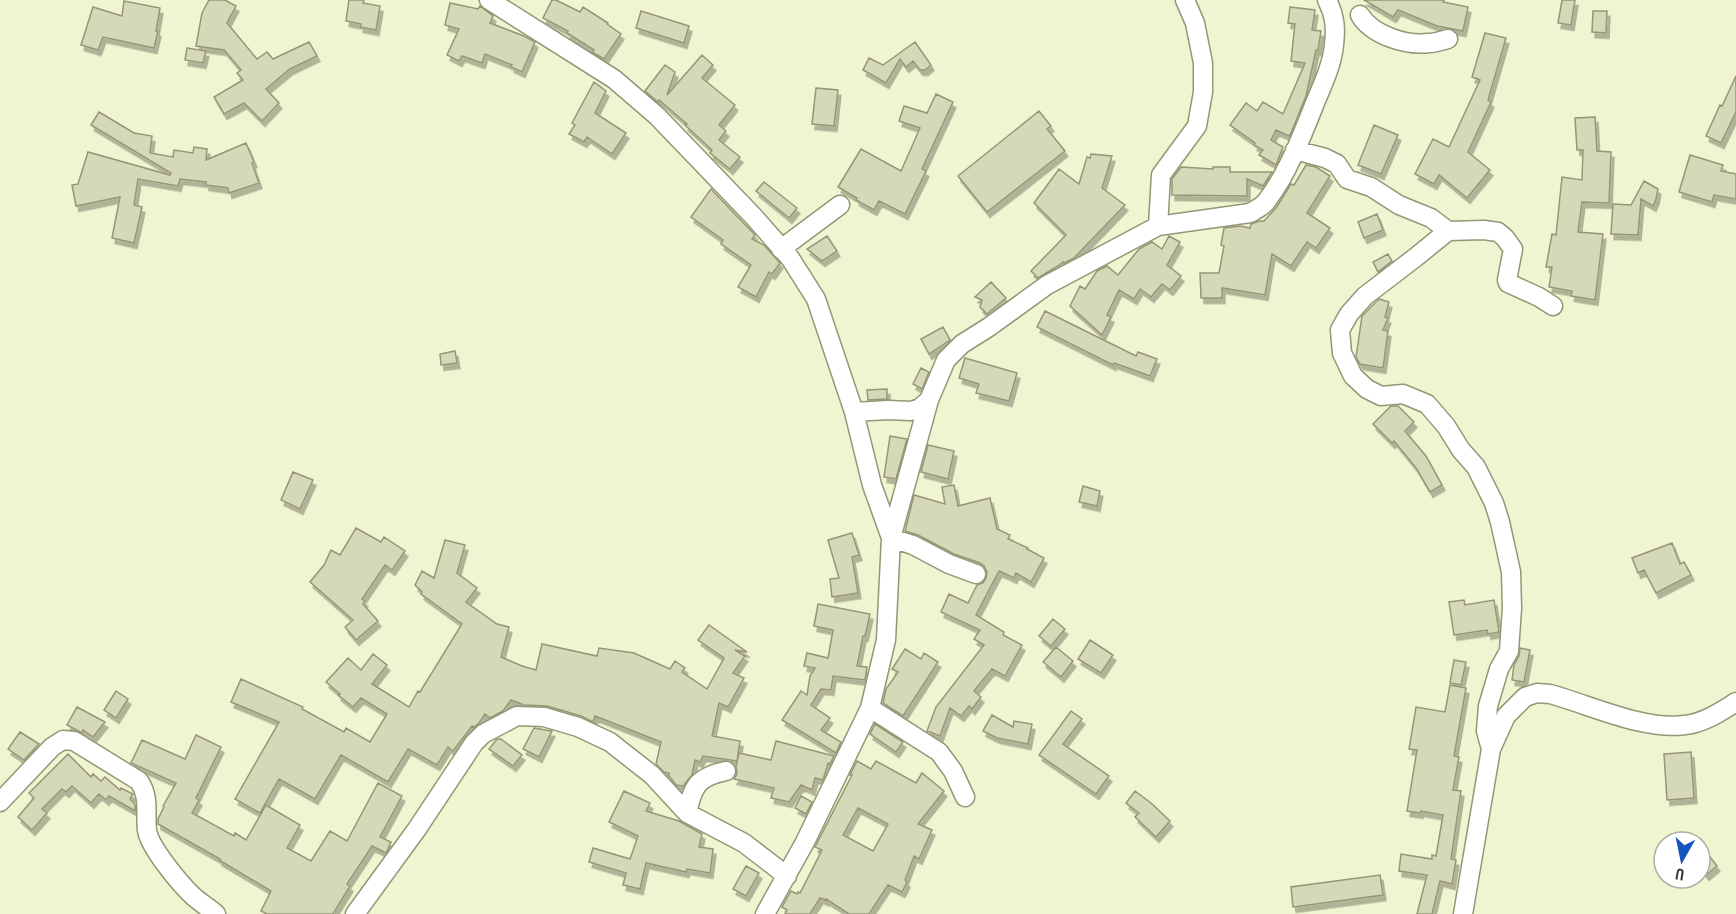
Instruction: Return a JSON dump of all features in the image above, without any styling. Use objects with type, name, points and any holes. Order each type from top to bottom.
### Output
[{"type":"street","points":[[489,0],[614,79],[657,116],[790,258],[816,299],[854,412],[872,485],[891,538]]},
{"type":"street","points":[[1158,226],[1161,175],[1197,126],[1203,92],[1203,63],[1195,23],[1185,0]]},
{"type":"street","points":[[765,914],[787,876],[870,708],[886,640],[891,538],[929,400],[946,360],[962,344],[1047,285],[1158,226],[1250,213],[1268,201],[1295,150],[1328,70],[1334,48],[1335,18],[1327,0]]},
{"type":"street","points":[[1335,18],[1363,7],[1365,22],[1373,28],[1406,42],[1430,43],[1448,39]]},
{"type":"street","points":[[1295,150],[1325,158],[1337,164],[1347,179],[1371,188],[1399,205],[1431,218],[1448,231]]},
{"type":"street","points":[[781,249],[840,206]]},
{"type":"street","points":[[1491,749],[1486,731],[1488,706],[1499,669],[1509,651],[1512,608],[1511,572],[1494,503],[1476,467],[1427,404],[1403,394],[1381,396],[1366,389],[1353,376],[1342,353],[1340,330],[1349,314],[1365,296],[1448,231],[1498,232],[1514,249],[1508,283],[1553,306]]},
{"type":"street","points":[[854,412],[915,410],[929,400]]},
{"type":"street","points":[[891,538],[913,545],[949,564],[976,574]]},
{"type":"street","points":[[1464,913],[1491,749],[1506,716],[1525,697],[1537,693],[1550,694],[1661,726],[1686,725],[1702,720],[1736,702]]},
{"type":"street","points":[[870,708],[939,752],[953,771],[965,797]]},
{"type":"street","points":[[355,914],[417,830],[474,743],[483,734],[517,716],[544,717],[578,727],[610,742],[652,775],[687,813],[744,843],[787,876]]},
{"type":"street","points":[[0,802],[52,747],[63,740],[74,741],[139,781],[147,798],[147,831],[152,844],[179,881],[216,914]]},
{"type":"street","points":[[687,813],[692,793],[702,779],[726,771]]},
{"type":"building","points":[[209,0],[225,0],[236,6],[227,23],[257,59],[267,52],[273,59],[309,42],[317,56],[290,69],[266,89],[279,103],[262,121],[244,103],[224,114],[214,97],[243,80],[237,73],[241,70],[224,50],[196,46],[202,13]]},
{"type":"building","points":[[349,0],[364,0],[363,3],[380,6],[376,30],[346,21]]},
{"type":"building","points":[[552,0],[580,12],[583,7],[621,34],[604,59],[567,33],[568,31],[543,18]]},
{"type":"building","points":[[1364,0],[1444,0],[1443,2],[1468,7],[1463,31],[1437,26],[1398,10],[1393,17]]},
{"type":"building","points":[[1562,0],[1575,0],[1571,25],[1558,23]]},
{"type":"building","points":[[124,1],[160,8],[154,48],[103,37],[98,50],[81,45],[93,7],[122,16]]},
{"type":"building","points":[[450,3],[478,9],[480,6],[493,16],[490,23],[535,42],[522,72],[511,67],[512,65],[485,54],[482,63],[462,56],[459,61],[447,55],[459,29],[445,25]]},
{"type":"building","points":[[1290,7],[1315,10],[1312,30],[1321,31],[1306,96],[1291,133],[1289,136],[1276,130],[1271,140],[1283,147],[1276,165],[1259,155],[1263,150],[1230,125],[1246,103],[1257,111],[1263,102],[1283,114],[1305,63],[1291,61],[1295,24],[1288,23]]},
{"type":"building","points":[[641,11],[689,26],[684,43],[636,28]]},
{"type":"building","points":[[1593,11],[1607,11],[1606,33],[1592,32]]},
{"type":"building","points":[[1485,33],[1506,38],[1488,100],[1491,102],[1468,152],[1490,170],[1467,198],[1439,175],[1434,184],[1415,174],[1433,139],[1449,147],[1480,80],[1472,77]]},
{"type":"building","points":[[915,42],[931,65],[925,70],[920,70],[913,61],[906,67],[900,59],[886,83],[863,70],[869,58],[883,65]]},
{"type":"building","points":[[187,48],[206,51],[203,63],[185,60]]},
{"type":"building","points":[[702,55],[713,65],[702,78],[735,105],[719,125],[726,131],[719,140],[740,157],[730,169],[710,153],[712,150],[685,125],[687,124],[645,91],[665,65],[675,72],[667,95]]},
{"type":"building","points":[[1736,76],[1736,112],[1721,143],[1706,136]]},
{"type":"building","points":[[594,82],[606,91],[595,113],[626,133],[612,154],[587,137],[584,142],[569,134],[575,125],[572,123]]},
{"type":"building","points":[[816,88],[838,90],[834,126],[812,124]]},
{"type":"building","points":[[936,94],[953,102],[922,169],[926,171],[905,214],[879,201],[874,210],[838,187],[861,149],[901,171],[920,128],[899,121],[904,106],[927,113]]},
{"type":"building","points":[[1039,111],[1051,126],[1047,129],[1065,151],[987,212],[958,176]]},
{"type":"building","points":[[99,112],[134,133],[152,136],[150,153],[173,157],[174,150],[193,153],[194,147],[207,149],[206,160],[246,143],[259,183],[229,193],[228,188],[206,185],[206,182],[180,179],[178,186],[138,179],[134,205],[142,207],[134,243],[112,238],[120,197],[76,206],[72,185],[78,184],[88,152],[170,175],[171,173],[91,125]]},
{"type":"building","points":[[1595,117],[1597,151],[1611,152],[1609,203],[1582,202],[1578,232],[1603,234],[1595,300],[1571,296],[1572,291],[1549,287],[1552,267],[1546,267],[1552,234],[1556,235],[1562,177],[1582,180],[1583,150],[1577,150],[1575,118]]},
{"type":"building","points":[[1374,125],[1398,135],[1381,174],[1358,165]]},
{"type":"building","points":[[1091,154],[1112,156],[1102,188],[1125,205],[1074,258],[1063,262],[1038,278],[1031,271],[1066,235],[1034,203],[1059,169],[1079,184],[1087,157],[1090,158]]},
{"type":"building","points":[[1690,155],[1723,165],[1721,171],[1736,174],[1736,199],[1714,195],[1712,202],[1679,192]]},
{"type":"building","points":[[1306,165],[1316,167],[1330,176],[1307,213],[1330,228],[1316,248],[1307,242],[1291,266],[1272,254],[1265,295],[1222,288],[1222,298],[1201,298],[1200,273],[1219,273],[1224,246],[1221,245],[1224,228],[1240,226],[1250,228],[1251,224],[1264,221],[1276,208],[1291,184],[1294,185]]},
{"type":"building","points":[[1181,167],[1213,169],[1213,167],[1230,167],[1230,172],[1272,172],[1263,186],[1247,179],[1247,196],[1172,195],[1172,179]]},
{"type":"building","points":[[1644,181],[1658,189],[1653,206],[1641,199],[1638,235],[1611,234],[1613,204],[1631,205]]},
{"type":"building","points":[[764,182],[797,208],[789,218],[756,191]]},
{"type":"building","points":[[711,189],[755,235],[752,239],[764,245],[780,263],[772,274],[769,272],[756,297],[738,287],[751,265],[721,244],[723,240],[691,217]]},
{"type":"building","points":[[1377,214],[1383,230],[1364,238],[1358,222]]},
{"type":"building","points":[[827,236],[837,251],[822,261],[807,249]]},
{"type":"building","points":[[1169,236],[1180,242],[1167,265],[1181,276],[1170,290],[1162,284],[1151,297],[1140,289],[1134,299],[1119,290],[1107,315],[1111,317],[1102,335],[1070,306],[1080,286],[1085,289],[1097,271],[1107,266],[1118,275],[1139,249],[1152,242],[1162,249]]},
{"type":"building","points":[[1388,254],[1392,261],[1378,272],[1373,262]]},
{"type":"building","points":[[991,282],[1006,298],[987,314],[980,307],[982,300],[975,297]]},
{"type":"building","points":[[1379,299],[1389,302],[1385,317],[1388,318],[1383,330],[1388,331],[1383,368],[1360,364],[1356,357],[1362,316]]},
{"type":"building","points":[[1045,311],[1136,356],[1138,352],[1157,359],[1150,376],[1114,363],[1113,365],[1037,327]]},
{"type":"building","points":[[943,327],[950,340],[929,354],[921,339]]},
{"type":"building","points":[[455,351],[457,363],[441,365],[440,354]]},
{"type":"building","points":[[965,358],[1017,373],[1009,401],[976,393],[979,384],[959,378]]},
{"type":"building","points":[[921,368],[929,372],[922,389],[913,384]]},
{"type":"building","points":[[887,389],[887,399],[868,400],[867,390]]},
{"type":"building","points":[[1391,406],[1398,406],[1414,422],[1405,431],[1426,456],[1442,485],[1430,492],[1416,468],[1394,441],[1392,443],[1373,424]]},
{"type":"building","points":[[890,436],[907,439],[896,479],[884,477]]},
{"type":"building","points":[[928,445],[954,451],[948,479],[921,472]]},
{"type":"building","points":[[293,472],[313,480],[300,509],[281,500]]},
{"type":"building","points":[[954,485],[958,506],[990,498],[997,529],[1010,535],[1008,539],[1044,558],[1031,582],[1016,573],[1014,578],[999,571],[976,615],[1004,632],[1003,635],[1022,645],[1005,676],[992,669],[974,691],[981,697],[972,709],[969,706],[961,716],[950,708],[940,736],[927,731],[936,707],[984,645],[974,639],[980,630],[941,612],[949,594],[968,603],[977,585],[983,583],[987,572],[980,563],[954,554],[918,535],[905,531],[914,495],[945,504],[942,487]]},
{"type":"building","points":[[1083,486],[1100,491],[1097,506],[1079,502]]},
{"type":"building","points":[[356,528],[381,542],[384,537],[405,551],[392,570],[385,565],[362,599],[365,601],[363,604],[378,621],[356,640],[345,627],[353,620],[310,582],[324,565],[331,550],[340,555]]},
{"type":"building","points":[[852,533],[859,555],[852,557],[858,593],[832,597],[830,579],[839,578],[828,540]]},
{"type":"building","points":[[445,540],[465,545],[457,573],[477,588],[466,602],[497,624],[509,627],[501,657],[522,666],[536,670],[542,644],[597,656],[599,648],[634,653],[670,669],[675,661],[685,668],[682,672],[707,689],[724,658],[698,640],[709,625],[747,652],[735,650],[745,656],[733,673],[744,678],[728,707],[719,703],[712,736],[740,741],[737,761],[703,756],[700,762],[695,760],[692,775],[683,786],[676,785],[669,773],[664,772],[656,764],[661,742],[595,716],[593,722],[547,706],[524,705],[511,700],[503,711],[490,718],[485,714],[479,723],[472,726],[453,751],[448,747],[437,765],[408,749],[388,782],[341,755],[315,799],[279,779],[260,813],[235,799],[279,722],[231,702],[241,679],[303,707],[302,709],[344,732],[346,728],[370,742],[387,714],[361,698],[353,707],[326,682],[348,658],[361,670],[373,654],[387,665],[372,684],[409,707],[462,624],[421,594],[422,592],[415,585],[422,571],[434,578]]},
{"type":"building","points":[[1672,543],[1680,564],[1684,562],[1691,575],[1656,593],[1644,570],[1638,573],[1632,558]]},
{"type":"building","points":[[1464,600],[1465,605],[1494,600],[1499,632],[1488,634],[1487,630],[1454,635],[1449,602]]},
{"type":"building","points":[[818,604],[870,614],[857,666],[867,667],[865,680],[833,676],[831,690],[821,689],[811,705],[830,718],[821,730],[841,742],[836,753],[782,720],[801,691],[807,695],[810,676],[815,668],[804,666],[807,653],[828,658],[833,630],[814,626]]},
{"type":"building","points":[[1053,619],[1065,629],[1051,646],[1039,636]]},
{"type":"building","points":[[1090,640],[1113,655],[1101,673],[1078,659]]},
{"type":"building","points":[[1056,647],[1073,661],[1061,677],[1043,662]]},
{"type":"building","points":[[1520,648],[1530,650],[1524,682],[1512,680]]},
{"type":"building","points":[[905,649],[921,659],[924,653],[938,662],[903,716],[883,703],[886,689],[898,672],[892,669]]},
{"type":"building","points":[[1454,660],[1466,662],[1461,685],[1450,683]]},
{"type":"building","points":[[1450,685],[1466,688],[1454,756],[1459,757],[1453,790],[1461,791],[1451,859],[1456,860],[1452,884],[1440,881],[1432,914],[1417,914],[1427,875],[1399,871],[1401,854],[1432,859],[1432,855],[1436,856],[1443,815],[1407,811],[1417,750],[1409,749],[1416,707],[1445,712]]},
{"type":"building","points":[[116,691],[128,699],[116,718],[104,710]]},
{"type":"building","points":[[77,707],[105,722],[93,737],[83,730],[82,733],[67,725]]},
{"type":"building","points":[[1071,711],[1082,719],[1063,744],[1109,776],[1096,794],[1039,755]]},
{"type":"building","points":[[992,715],[1013,727],[1014,721],[1032,724],[1028,744],[997,738],[983,731]]},
{"type":"building","points":[[875,724],[903,742],[896,752],[870,734]]},
{"type":"building","points":[[534,728],[552,731],[539,757],[523,749]]},
{"type":"building","points":[[20,732],[39,744],[24,760],[8,749]]},
{"type":"building","points":[[196,735],[221,747],[196,798],[199,800],[192,813],[246,840],[266,805],[300,825],[287,848],[311,861],[330,831],[347,841],[378,783],[402,796],[380,837],[391,842],[386,853],[372,846],[347,884],[350,886],[333,914],[267,914],[261,911],[271,891],[158,824],[163,806],[176,783],[131,763],[142,740],[185,759]]},
{"type":"building","points":[[497,739],[501,739],[522,755],[513,766],[489,749]]},
{"type":"building","points":[[776,741],[834,756],[830,764],[828,763],[823,780],[815,778],[812,790],[801,785],[789,802],[771,798],[774,788],[734,779],[737,774],[739,753],[771,760]]},
{"type":"building","points":[[1691,752],[1694,798],[1667,800],[1664,754]]},
{"type":"building","points":[[68,754],[91,777],[93,774],[101,781],[105,777],[120,790],[121,788],[133,794],[130,799],[135,804],[135,811],[109,796],[106,800],[99,794],[91,803],[72,786],[66,792],[62,789],[42,809],[47,813],[32,830],[18,817],[34,798],[29,793]]},
{"type":"building","points":[[857,761],[871,769],[876,761],[916,783],[922,773],[944,791],[918,824],[932,830],[919,859],[914,856],[902,892],[888,885],[869,914],[849,914],[826,899],[820,898],[810,914],[785,914],[787,910],[782,907],[791,891],[800,893],[822,850],[815,847],[852,775],[850,775]],"holes":[[[858,808],[888,824],[873,851],[843,835]]]},
{"type":"building","points":[[624,791],[650,803],[646,811],[679,821],[702,834],[699,847],[713,849],[710,873],[687,869],[686,872],[646,863],[640,889],[623,885],[626,873],[589,862],[593,848],[630,859],[638,836],[609,822]]},
{"type":"building","points":[[1135,791],[1170,821],[1156,837],[1135,817],[1139,813],[1126,803]]},
{"type":"building","points":[[801,796],[812,802],[806,814],[795,808]]},
{"type":"building","points":[[1712,860],[1717,866],[1712,870]]},
{"type":"building","points":[[746,866],[759,873],[746,896],[733,889]]},
{"type":"building","points":[[1380,875],[1383,895],[1293,907],[1291,887]]}]
